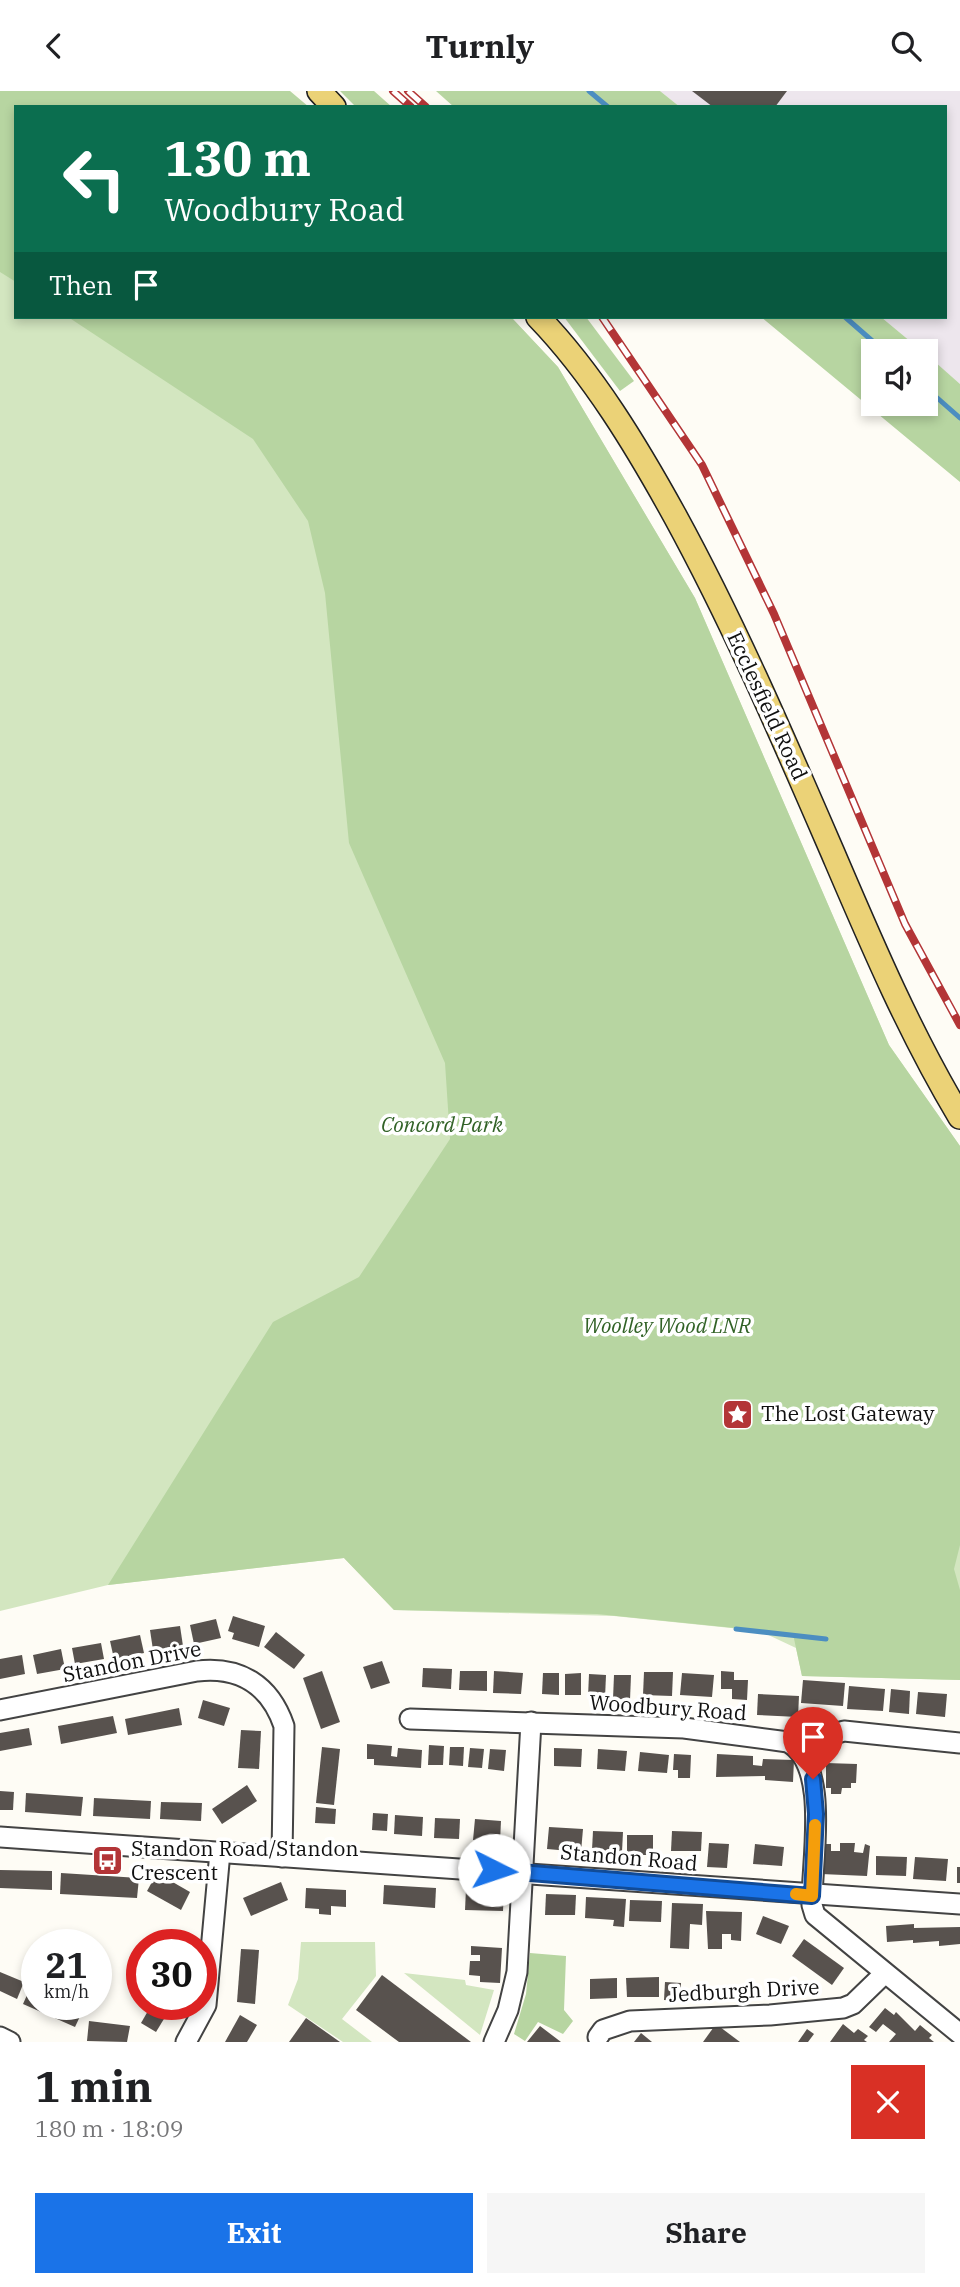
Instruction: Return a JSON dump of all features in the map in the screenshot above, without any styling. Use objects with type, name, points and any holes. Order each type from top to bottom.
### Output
[{"type":"main road","points":[[319,91],[332,105]]},
{"type":"main road","name":"Ecclesfield Road","points":[[540,319],[556,335],[640,453],[708,576],[793,761],[898,1005],[960,1117]]},
{"type":"street","name":"Standon Drive","points":[[0,1710],[197,1671],[217,1669],[244,1676],[273,1701],[284,1726],[282,1857]]},
{"type":"street","name":"Woodbury Road","points":[[410,1720],[684,1728],[788,1742],[804,1756]]},
{"type":"street","points":[[494,2042],[508,2010],[517,1972],[520,1871],[531,1722]]},
{"type":"street","points":[[960,1743],[844,1731],[818,1739],[804,1756],[813,1779],[816,1814],[812,1896],[816,1915],[960,2034]]},
{"type":"street","name":"Standon Road","points":[[0,1837],[520,1871],[812,1896],[960,1904]]},
{"type":"street","points":[[186,2042],[206,2004],[220,1852]]},
{"type":"street","name":"Jedburgh Drive","points":[[597,2037],[603,2030],[630,2021],[770,2015],[843,2008],[853,2004],[885,1973]]},
{"type":"street","points":[[0,2037],[10,2042]]},
{"type":"shaded area","points":[[660,91],[960,91],[960,384],[938,365],[938,339],[907,339],[883,319],[947,319],[947,105],[678,105]]},
{"type":"green space","name":"Concord Park","points":[[0,91],[14,105],[14,319],[513,319],[558,367],[695,598],[889,1045],[960,1146],[960,1680],[802,1676],[796,1648],[760,1631],[614,1616],[394,1610],[344,1558],[108,1585],[0,1611]]},
{"type":"green space","points":[[0,91],[290,91],[307,105],[14,105],[14,281],[0,272]]},
{"type":"green space","points":[[340,91],[374,91],[390,105],[354,105]]},
{"type":"green space","points":[[436,91],[660,91],[678,105],[452,105]]},
{"type":"green space","name":"Concord Park","points":[[71,319],[513,319],[558,367],[695,598],[889,1045],[960,1146],[960,1545],[954,1569],[960,1590],[960,1680],[802,1676],[793,1634],[597,1614],[394,1610],[344,1558],[108,1585],[273,1322],[359,1277],[450,1139],[445,1063],[349,843],[325,593],[308,521],[253,439]]},
{"type":"green space","points":[[566,319],[588,319],[634,381],[620,391]]},
{"type":"green space","points":[[763,319],[883,319],[907,339],[861,339],[861,400]]},
{"type":"green space","points":[[938,365],[960,384],[960,482],[880,416],[938,416]]},
{"type":"green space","points":[[301,1942],[375,1942],[376,1976],[342,2019],[372,2042],[343,2042],[288,2005],[298,1979]]},
{"type":"green space","points":[[530,1953],[566,1956],[564,2010],[573,2021],[563,2034],[538,2022],[525,2041],[514,2034],[526,1994]]},
{"type":"green space","points":[[404,1973],[465,1980],[466,1985],[494,1990],[480,2035]]},
{"type":"building","points":[[692,91],[787,91],[776,105],[710,105]]},
{"type":"building","points":[[233,1616],[265,1626],[259,1647],[232,1639],[234,1633],[228,1631]]},
{"type":"building","points":[[216,1619],[221,1638],[194,1644],[190,1625]]},
{"type":"building","points":[[180,1626],[183,1646],[153,1650],[150,1630]]},
{"type":"building","points":[[276,1632],[305,1655],[294,1669],[264,1647]]},
{"type":"building","points":[[140,1635],[144,1653],[114,1659],[110,1641]]},
{"type":"building","points":[[101,1643],[104,1659],[75,1664],[72,1648]]},
{"type":"building","points":[[61,1649],[65,1669],[37,1674],[33,1655]]},
{"type":"building","points":[[22,1655],[25,1674],[0,1679],[0,1659]]},
{"type":"building","points":[[382,1661],[390,1683],[371,1689],[363,1667]]},
{"type":"building","points":[[423,1668],[452,1669],[451,1689],[422,1687]]},
{"type":"building","points":[[322,1671],[340,1722],[321,1729],[303,1678]]},
{"type":"building","points":[[460,1671],[487,1671],[487,1691],[459,1690]]},
{"type":"building","points":[[494,1671],[523,1673],[521,1694],[493,1693]]},
{"type":"building","points":[[721,1671],[734,1672],[734,1680],[748,1680],[747,1700],[732,1699],[732,1689],[721,1689]]},
{"type":"building","points":[[644,1672],[673,1672],[672,1696],[643,1695]]},
{"type":"building","points":[[543,1673],[559,1673],[559,1695],[542,1694]]},
{"type":"building","points":[[581,1673],[581,1695],[565,1695],[565,1674]]},
{"type":"building","points":[[682,1673],[714,1675],[712,1697],[680,1695]]},
{"type":"building","points":[[589,1674],[606,1675],[605,1698],[588,1697]]},
{"type":"building","points":[[614,1675],[631,1675],[630,1700],[613,1699]]},
{"type":"building","points":[[803,1680],[845,1683],[843,1706],[801,1703]]},
{"type":"building","points":[[849,1686],[885,1689],[883,1711],[847,1709]]},
{"type":"building","points":[[891,1689],[910,1691],[909,1714],[889,1712]]},
{"type":"building","points":[[918,1692],[947,1694],[945,1717],[916,1714]]},
{"type":"building","points":[[758,1694],[799,1696],[798,1717],[757,1715]]},
{"type":"building","points":[[203,1700],[230,1708],[224,1726],[198,1718]]},
{"type":"building","points":[[179,1708],[182,1725],[128,1735],[125,1719]]},
{"type":"building","points":[[113,1716],[117,1733],[61,1744],[58,1726]]},
{"type":"building","points":[[29,1728],[32,1745],[0,1751],[0,1733]]},
{"type":"building","points":[[241,1730],[261,1731],[259,1769],[238,1768]]},
{"type":"building","points":[[367,1744],[392,1746],[391,1756],[397,1757],[398,1748],[422,1750],[421,1768],[374,1765],[374,1759],[367,1759]]},
{"type":"building","points":[[429,1745],[444,1746],[443,1765],[428,1765]]},
{"type":"building","points":[[322,1747],[340,1749],[334,1805],[316,1803]]},
{"type":"building","points":[[450,1747],[464,1747],[463,1766],[449,1765]]},
{"type":"building","points":[[470,1748],[484,1749],[482,1768],[468,1767]]},
{"type":"building","points":[[554,1748],[582,1749],[581,1767],[554,1766]]},
{"type":"building","points":[[490,1749],[506,1750],[504,1771],[488,1769]]},
{"type":"building","points":[[598,1749],[627,1751],[625,1771],[597,1769]]},
{"type":"building","points":[[640,1752],[669,1755],[667,1773],[638,1771]]},
{"type":"building","points":[[674,1754],[691,1755],[690,1778],[678,1778],[678,1770],[673,1770]]},
{"type":"building","points":[[717,1754],[753,1756],[753,1765],[762,1766],[763,1759],[794,1760],[793,1782],[765,1780],[765,1776],[716,1777]]},
{"type":"building","points":[[826,1763],[857,1764],[856,1783],[851,1783],[851,1788],[842,1788],[841,1794],[831,1794],[831,1788],[826,1788]]},
{"type":"building","points":[[247,1785],[257,1801],[222,1824],[212,1809]]},
{"type":"building","points":[[0,1791],[14,1792],[13,1810],[0,1810]]},
{"type":"building","points":[[26,1793],[83,1797],[81,1816],[25,1812]]},
{"type":"building","points":[[94,1798],[151,1801],[150,1819],[93,1816]]},
{"type":"building","points":[[161,1802],[202,1803],[201,1821],[160,1819]]},
{"type":"building","points":[[316,1807],[336,1809],[335,1824],[315,1823]]},
{"type":"building","points":[[373,1813],[388,1814],[387,1831],[372,1830]]},
{"type":"building","points":[[395,1815],[423,1817],[422,1836],[394,1834]]},
{"type":"building","points":[[435,1818],[460,1819],[459,1839],[434,1838]]},
{"type":"building","points":[[475,1819],[501,1821],[500,1842],[473,1840]]},
{"type":"building","points":[[549,1827],[583,1829],[581,1852],[547,1849]]},
{"type":"building","points":[[593,1831],[623,1832],[622,1852],[592,1850]]},
{"type":"building","points":[[672,1831],[702,1832],[701,1851],[671,1851]]},
{"type":"building","points":[[627,1835],[653,1835],[653,1855],[627,1855]]},
{"type":"building","points":[[709,1843],[729,1844],[727,1868],[707,1867]]},
{"type":"building","points":[[840,1843],[855,1843],[854,1852],[863,1853],[865,1844],[870,1846],[867,1876],[821,1874],[824,1844],[831,1844],[831,1851],[840,1851]]},
{"type":"building","points":[[755,1844],[784,1847],[782,1866],[753,1864]]},
{"type":"building","points":[[876,1856],[907,1857],[906,1876],[876,1875]]},
{"type":"building","points":[[915,1857],[948,1859],[946,1881],[913,1879]]},
{"type":"building","points":[[957,1867],[960,1867],[960,1883],[957,1883]]},
{"type":"building","points":[[0,1870],[52,1871],[52,1890],[0,1888]]},
{"type":"building","points":[[61,1873],[139,1878],[137,1898],[60,1894]]},
{"type":"building","points":[[157,1873],[190,1892],[181,1910],[147,1891]]},
{"type":"building","points":[[281,1882],[288,1900],[251,1916],[243,1898]]},
{"type":"building","points":[[384,1885],[436,1888],[435,1908],[383,1904]]},
{"type":"building","points":[[306,1888],[346,1890],[346,1907],[331,1906],[331,1915],[319,1914],[319,1909],[305,1908]]},
{"type":"building","points":[[466,1889],[504,1890],[503,1911],[465,1910]]},
{"type":"building","points":[[546,1894],[576,1895],[575,1915],[545,1915]]},
{"type":"building","points":[[586,1897],[626,1899],[624,1927],[613,1926],[614,1920],[585,1918]]},
{"type":"building","points":[[630,1900],[662,1901],[661,1922],[629,1921]]},
{"type":"building","points":[[672,1903],[703,1904],[702,1925],[690,1924],[689,1949],[670,1948]]},
{"type":"building","points":[[706,1911],[742,1912],[741,1941],[731,1940],[731,1934],[722,1934],[722,1949],[708,1949]]},
{"type":"building","points":[[763,1916],[789,1926],[781,1944],[756,1934]]},
{"type":"building","points":[[914,1924],[914,1928],[960,1927],[960,1944],[939,1946],[939,1941],[913,1943],[913,1940],[887,1942],[886,1926]]},
{"type":"building","points":[[804,1939],[844,1968],[832,1985],[792,1956]]},
{"type":"building","points":[[471,1946],[502,1948],[500,1983],[480,1982],[480,1976],[469,1975],[470,1961],[480,1961],[480,1955],[471,1955]]},
{"type":"building","points":[[241,1949],[259,1950],[255,2004],[237,2002]]},
{"type":"building","points":[[0,1972],[21,1981],[17,1999],[0,1991]]},
{"type":"building","points":[[382,1975],[471,2042],[399,2042],[356,2010]]},
{"type":"building","points":[[659,1977],[659,1997],[627,1997],[626,1978]]},
{"type":"building","points":[[617,1978],[617,1998],[590,1999],[590,1979]]},
{"type":"building","points":[[665,1982],[681,1983],[680,2001],[664,2000]]},
{"type":"building","points":[[885,2008],[894,2015],[896,2012],[915,2031],[920,2025],[932,2035],[929,2038],[934,2042],[889,2042],[896,2034],[883,2024],[876,2032],[869,2027]]},
{"type":"building","points":[[240,2015],[257,2025],[247,2042],[225,2042]]},
{"type":"building","points":[[306,2018],[340,2042],[289,2042]]},
{"type":"building","points":[[59,2020],[78,2020],[75,2027]]},
{"type":"building","points":[[143,2020],[163,2020],[156,2032],[141,2023]]},
{"type":"building","points":[[89,2021],[130,2026],[127,2042],[87,2041]]},
{"type":"building","points":[[716,2024],[740,2042],[703,2042]]},
{"type":"building","points":[[843,2024],[854,2033],[858,2029],[868,2036],[864,2040],[867,2042],[830,2042]]},
{"type":"building","points":[[540,2026],[561,2042],[527,2042]]},
{"type":"building","points":[[807,2029],[814,2034],[808,2042],[798,2042]]},
{"type":"building","points":[[641,2033],[652,2042],[634,2042]]},
{"type":"waterway","points":[[589,91],[606,105]]},
{"type":"waterway","points":[[847,319],[870,339]]},
{"type":"waterway","points":[[938,399],[960,418]]},
{"type":"waterway","points":[[736,1629],[826,1639]]},
{"type":"railway","points":[[393,91],[409,105]]},
{"type":"railway","points":[[408,91],[424,105]]},
{"type":"railway","points":[[603,319],[702,465],[774,614],[905,924],[960,1025]]},
{"type":"slow traffic","points":[[796,1894],[812,1896],[815,1825]]},
{"type":"place","name":"The Lost Gateway","points":[[738,1414]]},
{"type":"place","name":"Standon Road/Standon Crescent","points":[[108,1861]]},
{"type":"route","points":[[494,1870],[812,1896],[816,1814],[813,1779]]},
{"type":"park label","name":"Woolley Wood LNR","points":[[667,1326]]}]
